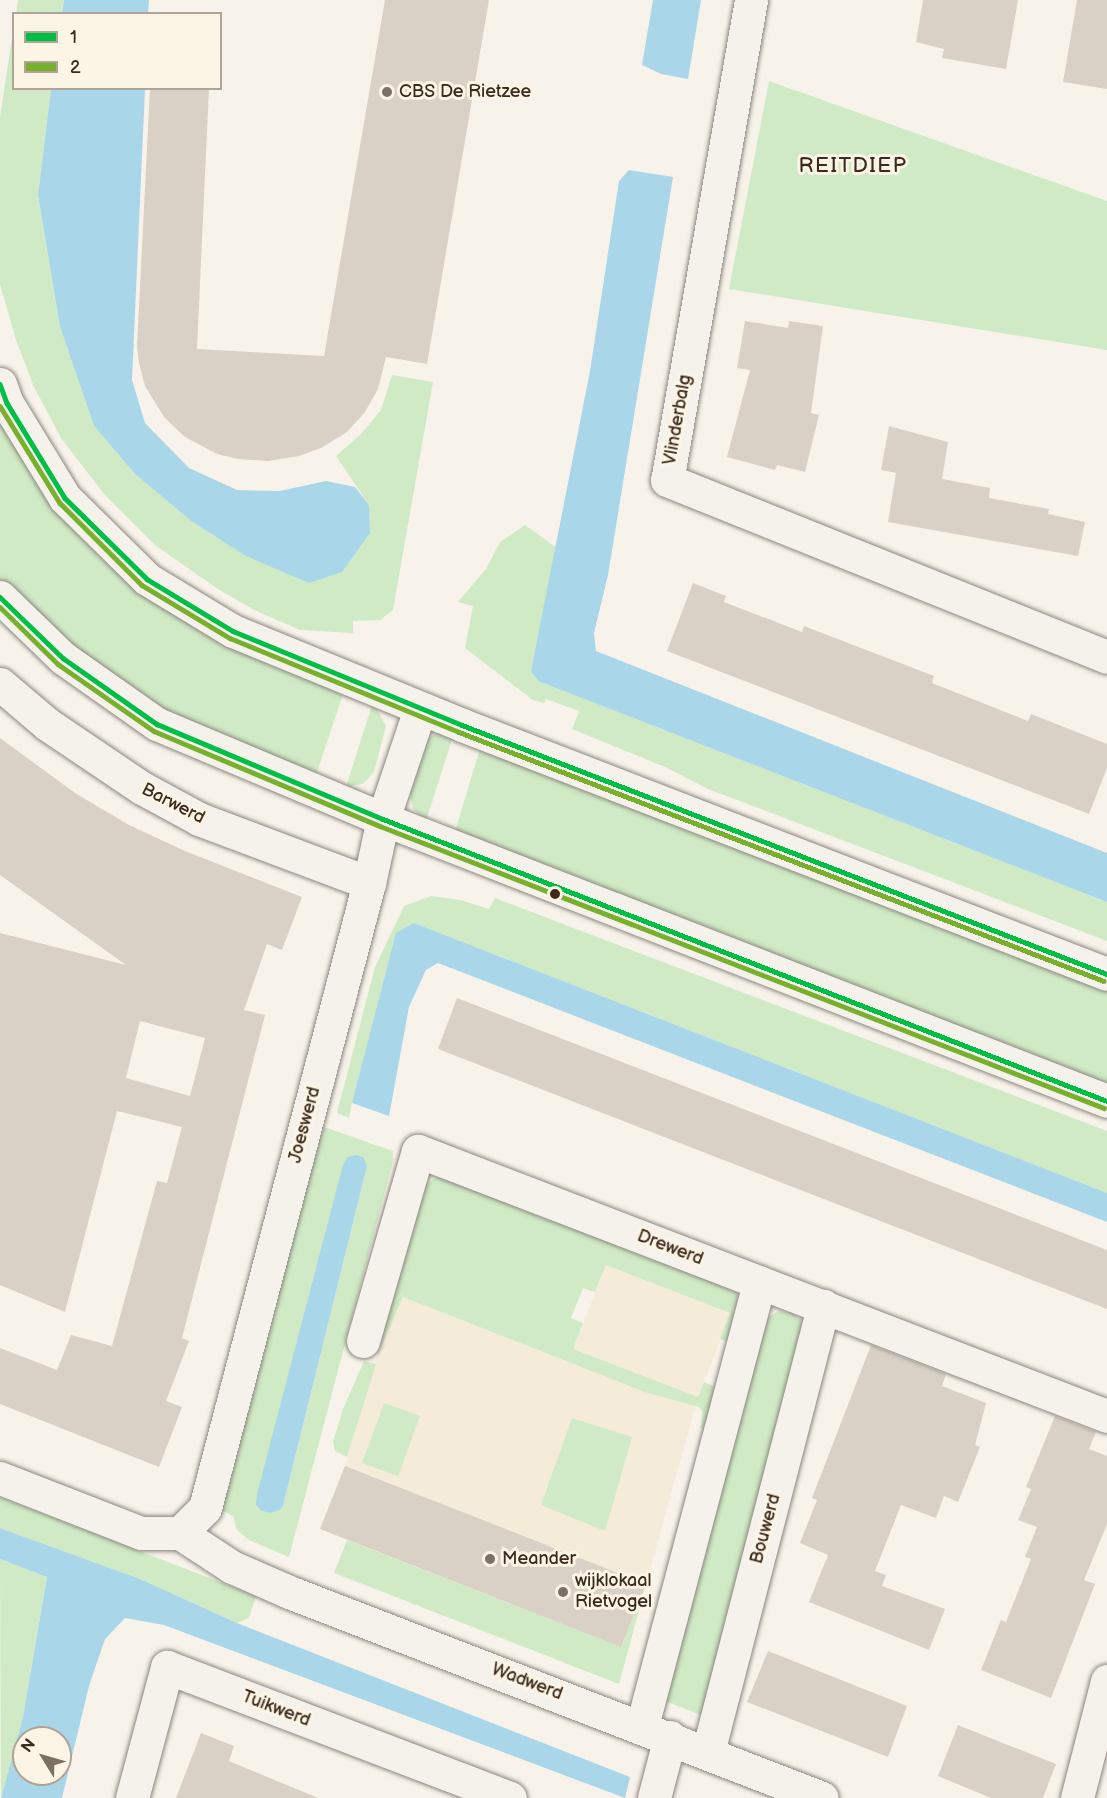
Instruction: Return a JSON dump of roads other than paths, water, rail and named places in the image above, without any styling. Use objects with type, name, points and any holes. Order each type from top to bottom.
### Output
[{"type":"street","name":"Vlinderbalg","points":[[751,0],[667,480],[1107,657]]},
{"type":"street","points":[[0,384],[7,403],[65,498],[147,579],[232,631],[420,709],[1107,974]]},
{"type":"street","points":[[0,597],[63,658],[157,724],[383,819],[1107,1101]]},
{"type":"street","name":"Barwerd","points":[[0,684],[47,724],[141,788],[200,819],[369,883]]},
{"type":"street","name":"Joeswerd","points":[[180,1533],[205,1508],[369,883],[383,819],[420,709]]},
{"type":"street","name":"Drewerd","points":[[363,1341],[418,1151],[1107,1416]]},
{"type":"street","points":[[654,1798],[656,1732],[759,1282]]},
{"type":"street","name":"Bouwerd","points":[[708,1752],[823,1306]]},
{"type":"street","points":[[0,1478],[141,1533],[180,1533]]},
{"type":"street","name":"Wadwerd","points":[[180,1533],[232,1567],[300,1596],[822,1798]]},
{"type":"street","name":"Tuikwerd","points":[[132,1798],[167,1667],[510,1798]]},
{"type":"street","points":[[1077,1798],[1107,1681]]},
{"type":"water","points":[[64,0],[149,0],[148,12],[62,12]]},
{"type":"water","points":[[653,0],[701,0],[688,79],[661,74],[642,65]]},
{"type":"water","points":[[51,90],[145,90],[132,380],[145,423],[189,468],[237,490],[280,491],[326,481],[355,487],[369,505],[370,533],[342,572],[309,583],[246,556],[190,520],[135,474],[94,426],[60,327],[38,195]]},
{"type":"water","points":[[629,170],[673,177],[608,575],[594,633],[596,651],[1107,853],[1107,902],[538,681],[531,671],[590,371],[619,181]]},
{"type":"water","points":[[414,923],[1107,1193],[1107,1222],[438,963],[426,970],[409,1007],[389,1116],[352,1103],[396,933]]},
{"type":"water","points":[[357,1155],[364,1158],[367,1166],[283,1506],[280,1510],[270,1513],[262,1511],[256,1505],[257,1494],[343,1165],[348,1157]]},
{"type":"water","points":[[0,1528],[140,1579],[237,1623],[630,1777],[625,1798],[164,1625],[125,1618],[105,1639],[89,1686],[72,1757],[72,1726],[21,1726],[47,1577],[0,1559]]},
{"type":"water","points":[[12,1758],[12,1786],[65,1786],[62,1798],[1,1798]]},
{"type":"place","name":"CBS De Rietzee","points":[[387,92]]},
{"type":"place","name":"Meander","points":[[490,1559]]},
{"type":"place","name":"wijklokaal Rietvogel","points":[[563,1592]]},
{"type":"district","name":"REITDIEP","points":[[853,166]]}]
